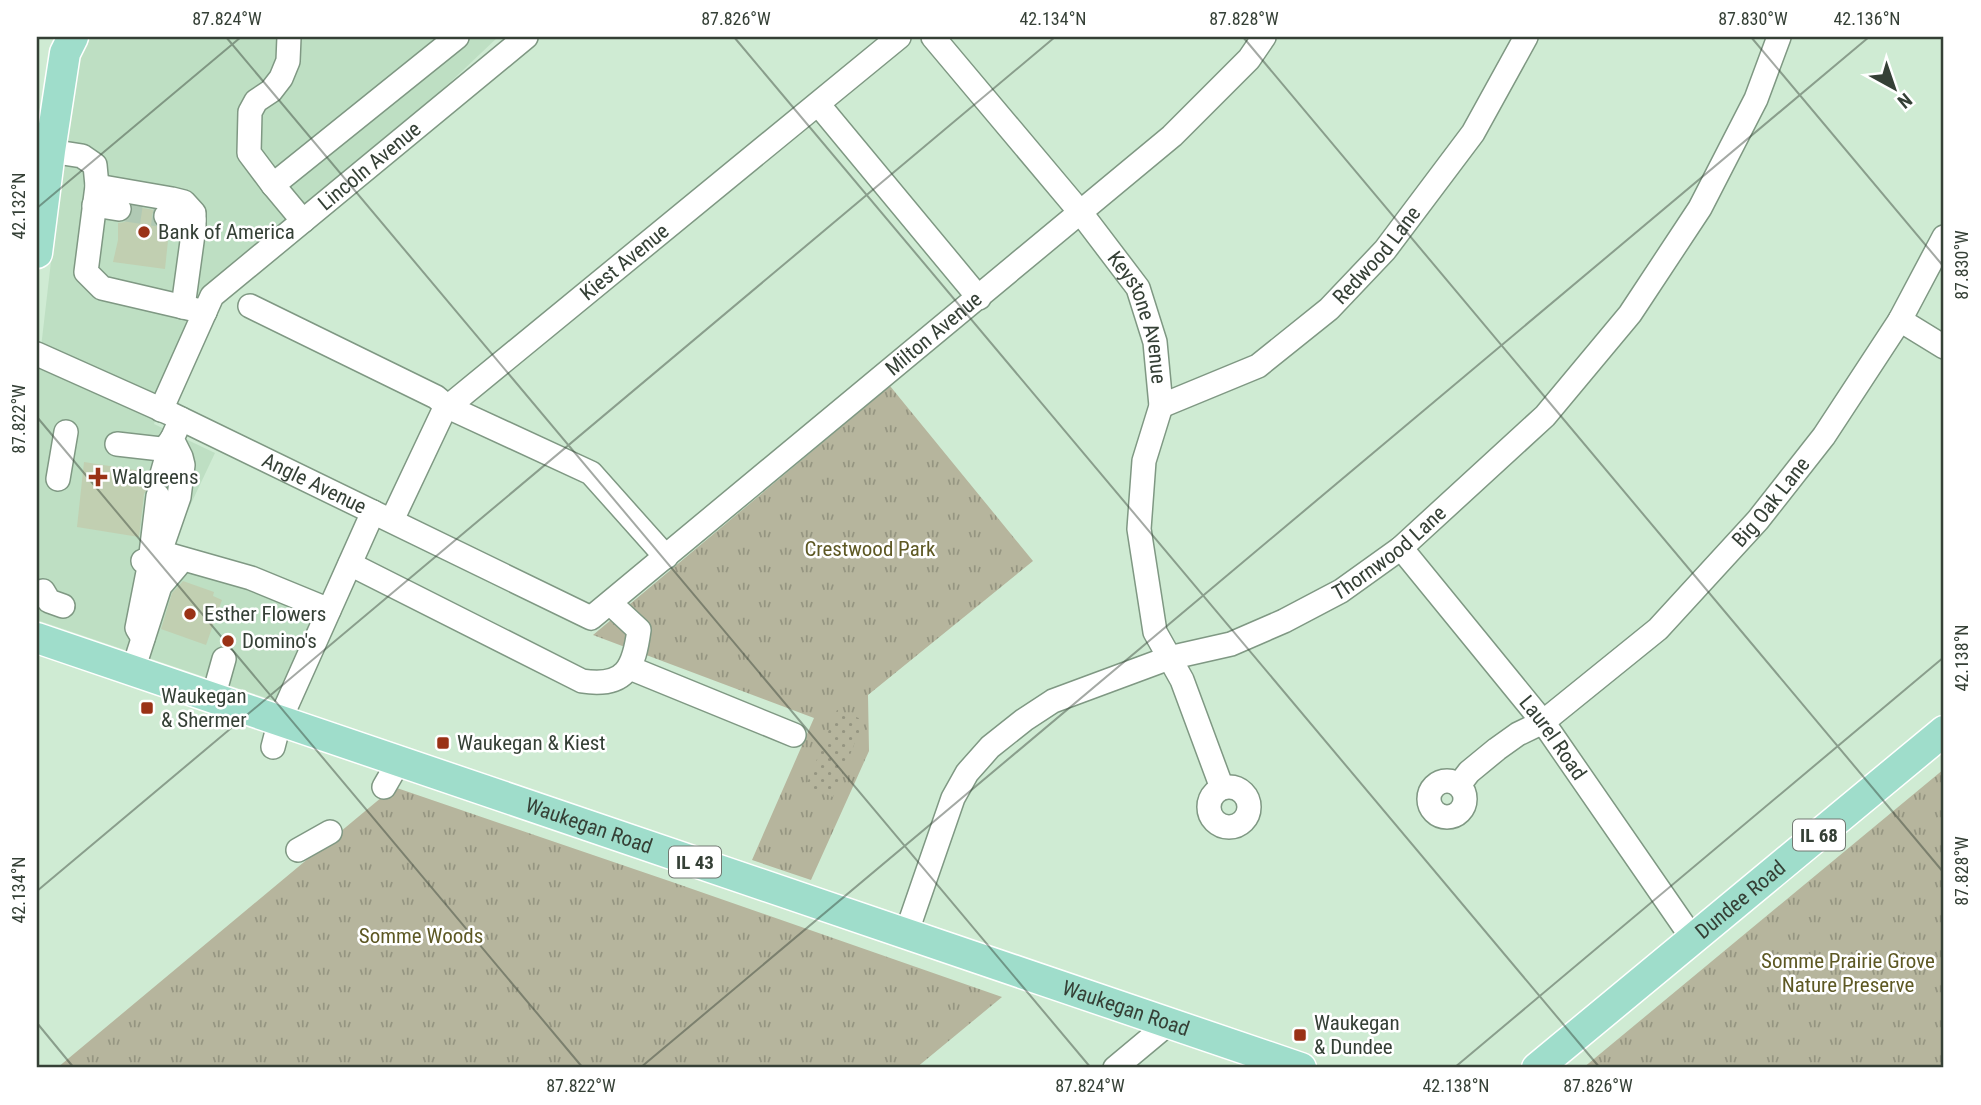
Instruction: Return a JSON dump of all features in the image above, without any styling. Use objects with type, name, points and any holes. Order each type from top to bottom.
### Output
[{"type":"main road","points":[[37,253],[67,42]]},
{"type":"main road","name":"Waukegan Road","points":[[37,638],[213,698],[276,734],[392,774],[906,934],[1301,1068]]},
{"type":"main road","name":"Dundee Road","points":[[1537,1068],[1561,1056],[1693,939],[1944,731]]},
{"type":"street","points":[[289,37],[288,61],[281,78],[271,91],[256,101],[250,112],[249,153],[303,221]]},
{"type":"street","points":[[273,185],[457,37]]},
{"type":"street","name":"Lincoln Avenue","points":[[163,559],[160,485],[169,422],[194,309],[526,37]]},
{"type":"street","name":"Kiest Avenue","points":[[276,734],[350,564],[382,516],[444,410],[899,37]]},
{"type":"street","name":"Keystone Avenue","points":[[933,37],[1081,213],[1138,288],[1155,342],[1161,406],[1144,461],[1139,529],[1155,632],[1182,680],[1222,788]]},
{"type":"street","name":"Milton Avenue","points":[[591,618],[1172,136],[1249,58],[1264,37]]},
{"type":"street","name":"Redwood Lane","points":[[1161,406],[1258,366],[1328,309],[1385,250],[1473,133],[1526,37]]},
{"type":"street","name":"Thornwood Lane","points":[[906,934],[953,798],[967,773],[990,747],[1053,701],[1169,658],[1231,644],[1284,621],[1341,591],[1401,548],[1545,416],[1630,314],[1700,208],[1756,99],[1779,37]]},
{"type":"street","points":[[818,104],[979,298]]},
{"type":"street","points":[[50,151],[82,156],[95,165],[96,196],[86,272],[102,288],[194,309],[194,213],[184,202],[172,199],[96,196]]},
{"type":"street","points":[[96,196],[119,209]]},
{"type":"street","points":[[166,216],[194,220]]},
{"type":"street","name":"Big Oak Lane","points":[[1459,785],[1469,772],[1497,749],[1518,734],[1543,722],[1658,629],[1758,520],[1824,436],[1900,320],[1944,237]]},
{"type":"street","points":[[250,306],[436,397],[448,407],[591,473],[666,557]]},
{"type":"street","points":[[1900,320],[1944,347]]},
{"type":"street","name":"Angle Avenue","points":[[37,354],[169,422],[382,516],[591,618]]},
{"type":"street","points":[[117,444],[161,449],[166,447],[169,422]]},
{"type":"street","points":[[133,670],[151,637],[137,628],[163,559],[182,477],[181,457],[169,422]]},
{"type":"street","points":[[62,480],[68,436]]},
{"type":"street","name":"Laurel Road","points":[[1401,548],[1543,722],[1693,939]]},
{"type":"street","points":[[163,559],[251,578],[329,610]]},
{"type":"street","points":[[350,564],[582,681],[597,684],[614,680],[630,668],[636,652],[639,630],[610,603]]},
{"type":"street","points":[[234,584],[305,613]]},
{"type":"street","points":[[213,698],[224,659]]},
{"type":"street","points":[[630,668],[794,735]]},
{"type":"street","points":[[298,850],[330,832]]},
{"type":"street","points":[[1115,1068],[1169,1023]]},
{"type":"shaded area","points":[[81,37],[498,37],[385,144],[213,287],[178,346],[154,424],[215,453],[170,548],[323,606],[278,702],[37,620],[37,382],[65,141]]},
{"type":"green space","name":"Crestwood Park","points":[[890,386],[1033,561],[868,695],[869,751],[811,880],[752,860],[814,718],[593,635]]},
{"type":"green space","points":[[837,710],[864,720],[833,797],[806,786]]},
{"type":"green space","name":"Somme Prairie Grove Nature Preserve","points":[[1944,769],[1944,1068],[1583,1068]]},
{"type":"green space","name":"Somme Woods","points":[[394,787],[1002,997],[916,1068],[57,1068]]},
{"type":"building","name":"Bank of America","points":[[132,206],[154,210],[153,222],[169,231],[165,269],[113,262],[118,240],[118,223],[129,218],[133,212]]},
{"type":"building","name":"Walgreens","points":[[84,462],[148,472],[149,486],[144,494],[139,537],[77,527]]},
{"type":"building","name":"Esther Flowers","points":[[183,581],[214,592],[213,596],[222,600],[206,645],[161,629],[172,593]]},
{"type":"tunnel","points":[[119,209],[166,216]]},
{"type":"place","name":"Bank of America","points":[[144,232]]},
{"type":"place","name":"Walgreens","points":[[98,477]]},
{"type":"place","name":"Esther Flowers","points":[[190,614]]},
{"type":"place","name":"Domino's","points":[[228,641]]},
{"type":"place","name":"Waukegan & Shermer","points":[[147,708]]},
{"type":"place","name":"Waukegan & Kiest","points":[[443,743]]},
{"type":"place","name":"Waukegan & Dundee","points":[[1300,1035]]}]
